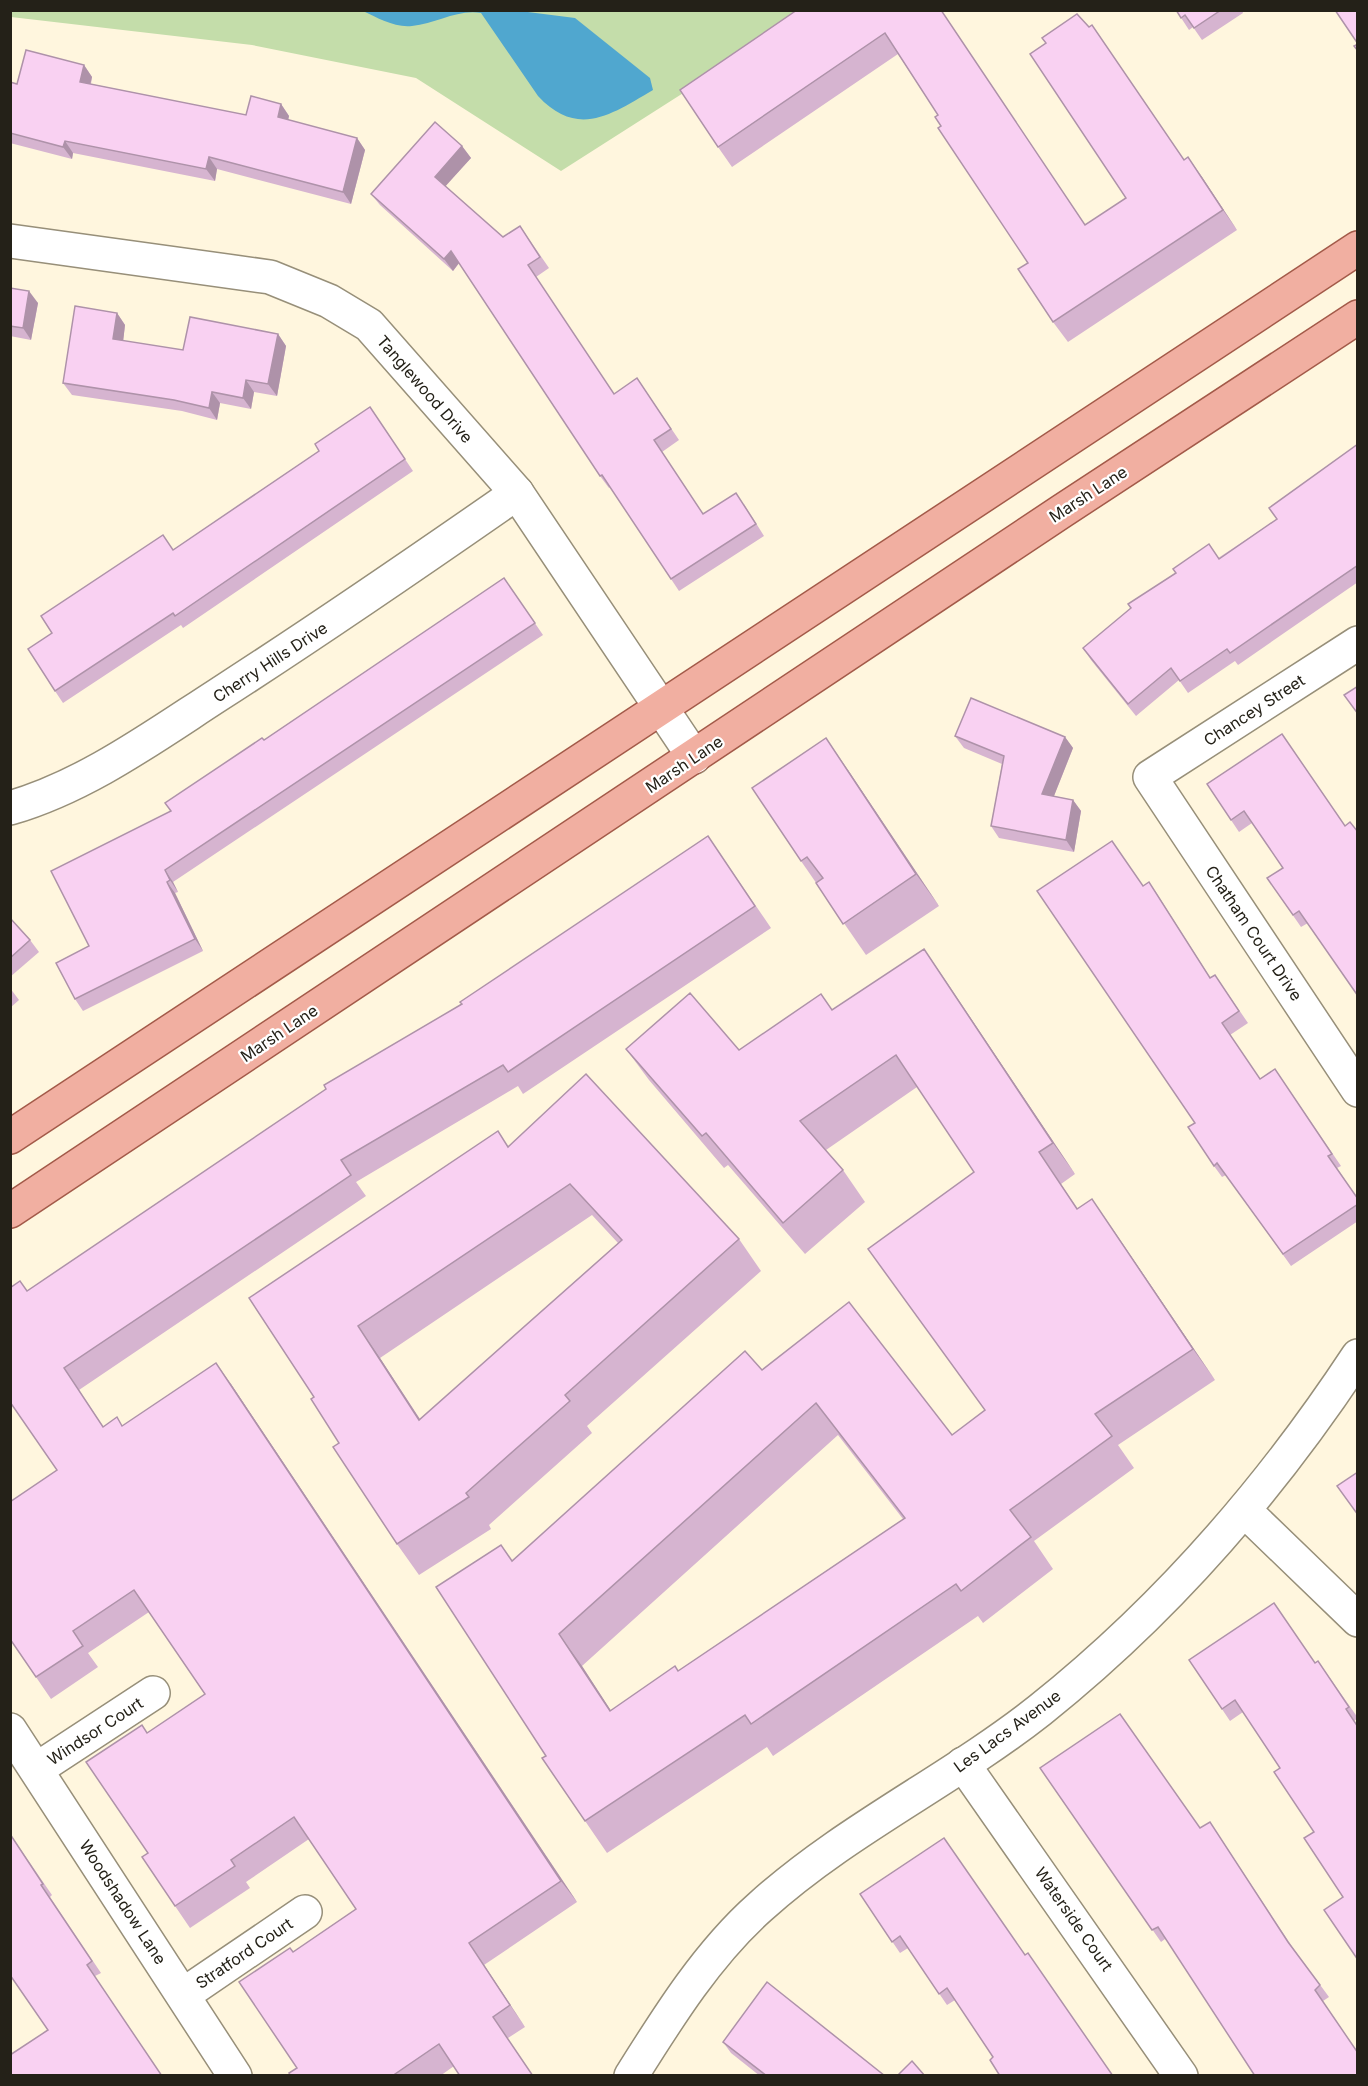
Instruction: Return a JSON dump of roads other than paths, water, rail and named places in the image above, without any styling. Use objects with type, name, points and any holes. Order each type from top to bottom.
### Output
[{"type":"main road","points":[[10,1137],[660,706],[1358,248]]},
{"type":"main road","name":"Marsh Lane","points":[[10,1211],[1358,317]]},
{"type":"street","name":"Tanglewood Drive","points":[[10,241],[270,277],[329,301],[369,325],[517,493],[694,757]]},
{"type":"street","name":"Cherry Hills Drive","points":[[10,808],[44,798],[140,746],[366,600],[517,493]]},
{"type":"street","name":"Chancey Street","points":[[1150,777],[1358,642]]},
{"type":"street","name":"Chatham Court Drive","points":[[1150,777],[1358,1089]]},
{"type":"street","name":"Les Lacs Avenue","points":[[631,2076],[667,2018],[715,1956],[758,1908],[818,1859],[1039,1711],[1112,1648],[1244,1510],[1334,1392],[1358,1356]]},
{"type":"street","points":[[1244,1510],[1358,1620]]},
{"type":"street","name":"Windsor Court","points":[[37,1769],[153,1693]]},
{"type":"street","name":"Woodshadow Lane","points":[[10,1730],[235,2076]]},
{"type":"street","name":"Waterside Court","points":[[963,1764],[1181,2076]]},
{"type":"street","name":"Stratford Court","points":[[183,1995],[306,1912]]},
{"type":"water","points":[[363,11],[520,11],[575,18],[650,78],[653,90],[609,114],[581,119],[567,117],[538,96],[481,13],[463,13],[421,25],[406,26],[387,22]]}]
